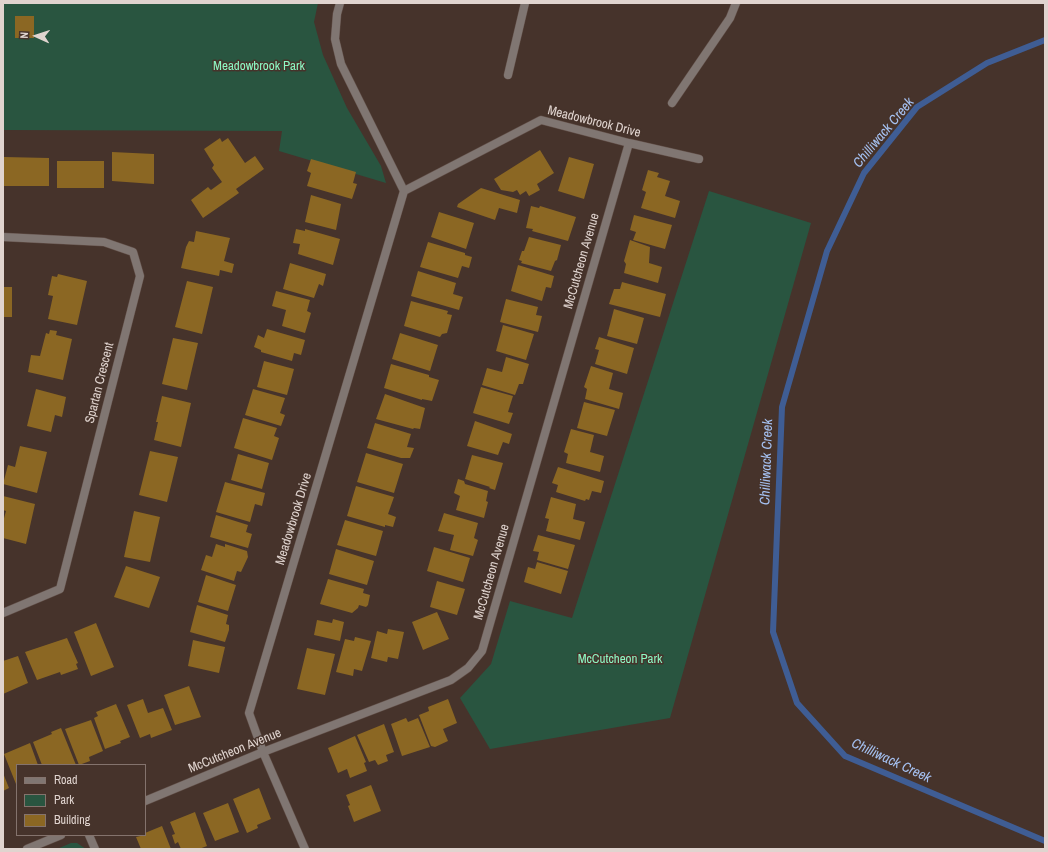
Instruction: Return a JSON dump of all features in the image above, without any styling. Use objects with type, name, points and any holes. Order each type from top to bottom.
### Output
[{"type":"street","points":[[340,3],[337,14],[335,39],[341,64],[404,191]]},
{"type":"street","points":[[508,75],[525,3]]},
{"type":"street","points":[[672,103],[730,18],[736,3]]},
{"type":"street","name":"Meadowbrook Drive","points":[[305,849],[263,752],[249,713],[404,191],[541,120],[629,143],[699,159]]},
{"type":"street","name":"McCutcheon Avenue","points":[[146,801],[263,752],[451,680],[468,668],[482,651],[629,143]]},
{"type":"street","name":"Spartan Crescent","points":[[3,237],[104,242],[133,252],[140,276],[60,589],[3,613]]},
{"type":"street","points":[[26,849],[59,836]]},
{"type":"street","points":[[90,836],[95,849]]},
{"type":"green space","name":"Meadowbrook Park","points":[[3,3],[318,3],[314,22],[323,55],[347,108],[381,166],[386,183],[279,151],[282,131],[3,130]]},
{"type":"green space","name":"McCutcheon Park","points":[[709,191],[811,223],[670,718],[490,749],[460,698],[491,664],[510,601],[572,618]]},
{"type":"green space","points":[[71,843],[77,843],[86,849],[57,849]]},
{"type":"building","points":[[15,16],[34,16],[34,38],[15,38]]},
{"type":"building","points":[[220,138],[222,142],[228,138],[245,163],[255,156],[264,169],[236,189],[239,193],[203,218],[191,200],[208,187],[211,190],[222,182],[212,168],[214,165],[204,149]]},
{"type":"building","points":[[540,150],[554,173],[537,184],[540,190],[529,196],[526,191],[520,195],[517,190],[513,192],[501,190],[494,179]]},
{"type":"building","points":[[112,152],[154,154],[154,184],[112,181]]},
{"type":"building","points":[[4,157],[49,158],[49,186],[4,186]]},
{"type":"building","points":[[569,157],[594,164],[584,199],[558,191]]},
{"type":"building","points":[[311,159],[356,172],[353,183],[357,184],[352,199],[307,186],[311,173],[307,171]]},
{"type":"building","points":[[57,161],[104,161],[104,188],[57,188]]},
{"type":"building","points":[[648,170],[659,173],[657,177],[670,181],[665,196],[680,201],[675,218],[641,208],[646,192],[642,190]]},
{"type":"building","points":[[481,188],[520,200],[517,213],[499,208],[495,220],[457,207],[458,204]]},
{"type":"building","points":[[311,195],[341,204],[336,230],[305,222]]},
{"type":"building","points":[[531,206],[539,208],[540,206],[576,217],[568,241],[526,228]]},
{"type":"building","points":[[439,212],[474,223],[466,249],[431,237]]},
{"type":"building","points":[[634,215],[672,225],[665,249],[633,240],[636,232],[630,230]]},
{"type":"building","points":[[296,229],[305,231],[305,229],[340,239],[333,265],[298,254],[300,244],[293,243]]},
{"type":"building","points":[[196,231],[230,238],[224,261],[234,264],[232,273],[220,270],[219,276],[181,268],[186,247],[189,241],[194,242]]},
{"type":"building","points":[[529,237],[561,245],[557,260],[555,261],[551,271],[521,263],[522,261],[519,260]]},
{"type":"building","points":[[630,240],[650,247],[649,263],[662,267],[658,283],[624,273],[626,264],[624,261]]},
{"type":"building","points":[[428,242],[465,253],[465,255],[472,257],[469,268],[462,266],[458,278],[420,267]]},
{"type":"building","points":[[290,263],[326,274],[323,286],[319,284],[314,298],[283,289]]},
{"type":"building","points":[[518,265],[554,276],[551,288],[546,287],[542,301],[511,291]]},
{"type":"building","points":[[418,271],[456,283],[453,294],[463,297],[459,310],[411,296]]},
{"type":"building","points":[[58,274],[87,281],[77,325],[48,319],[53,296],[48,295],[52,276],[57,277]]},
{"type":"building","points":[[187,281],[213,287],[202,334],[175,327]]},
{"type":"building","points":[[622,282],[666,294],[660,317],[609,304],[614,289],[620,289]]},
{"type":"building","points":[[3,287],[12,287],[12,317],[3,317]]},
{"type":"building","points":[[276,291],[310,300],[307,311],[311,313],[305,333],[282,326],[286,310],[272,306]]},
{"type":"building","points":[[506,299],[538,307],[536,315],[542,316],[538,332],[500,322]]},
{"type":"building","points":[[411,301],[448,311],[447,314],[452,315],[447,333],[442,334],[440,337],[404,326]]},
{"type":"building","points":[[614,309],[644,318],[637,344],[607,336]]},
{"type":"building","points":[[503,325],[534,334],[526,360],[496,351]]},
{"type":"building","points":[[267,329],[305,340],[301,355],[294,353],[292,361],[261,352],[261,350],[254,347],[258,335],[264,338]]},
{"type":"building","points":[[50,330],[57,331],[56,335],[72,339],[63,380],[28,372],[31,355],[40,356],[46,333],[49,334]]},
{"type":"building","points":[[400,333],[438,345],[430,371],[392,359]]},
{"type":"building","points":[[599,337],[634,348],[627,374],[595,364],[599,350],[595,349]]},
{"type":"building","points":[[173,338],[198,343],[187,390],[162,384]]},
{"type":"building","points":[[506,357],[529,364],[523,384],[519,384],[515,395],[482,385],[487,368],[502,372]]},
{"type":"building","points":[[264,361],[294,369],[287,395],[257,387]]},
{"type":"building","points":[[391,364],[429,375],[429,377],[439,380],[432,401],[422,400],[384,388]]},
{"type":"building","points":[[591,366],[613,373],[609,389],[623,393],[619,409],[585,399],[587,389],[584,387]]},
{"type":"building","points":[[481,387],[513,396],[508,412],[513,413],[509,424],[473,413]]},
{"type":"building","points":[[36,389],[66,397],[62,417],[55,415],[51,432],[27,426]]},
{"type":"building","points":[[253,389],[285,398],[280,413],[285,415],[281,426],[245,415]]},
{"type":"building","points":[[385,394],[425,408],[420,429],[413,429],[376,419]]},
{"type":"building","points":[[162,396],[191,403],[181,447],[154,440],[158,422],[156,422]]},
{"type":"building","points":[[584,402],[615,410],[607,436],[577,428]]},
{"type":"building","points":[[243,418],[277,428],[274,436],[279,438],[272,460],[234,448]]},
{"type":"building","points":[[475,421],[512,434],[509,444],[503,442],[498,455],[467,446]]},
{"type":"building","points":[[375,423],[411,434],[407,447],[414,448],[410,458],[401,458],[367,448]]},
{"type":"building","points":[[571,429],[594,435],[590,452],[604,456],[600,472],[566,463],[568,454],[564,452]]},
{"type":"building","points":[[20,446],[47,452],[37,493],[3,484],[8,465],[15,467]]},
{"type":"building","points":[[150,451],[178,457],[167,502],[139,495]]},
{"type":"building","points":[[366,453],[403,464],[394,493],[357,482]]},
{"type":"building","points":[[238,454],[269,463],[262,489],[231,480]]},
{"type":"building","points":[[472,455],[503,463],[495,490],[465,479]]},
{"type":"building","points":[[558,467],[604,481],[601,493],[592,491],[589,500],[586,499],[585,501],[556,492],[558,485],[552,483]]},
{"type":"building","points":[[458,479],[464,481],[465,484],[488,491],[486,501],[488,502],[484,518],[456,510],[460,496],[454,493]]},
{"type":"building","points":[[225,482],[265,493],[262,506],[255,504],[250,522],[216,512]]},
{"type":"building","points":[[356,486],[394,497],[388,514],[396,517],[393,527],[385,525],[385,527],[347,516]]},
{"type":"building","points":[[3,496],[35,504],[26,544],[3,538],[3,522],[6,511],[3,510]]},
{"type":"building","points":[[551,497],[576,504],[573,519],[585,522],[580,540],[546,531],[549,519],[545,518]]},
{"type":"building","points":[[134,511],[160,517],[150,562],[124,557]]},
{"type":"building","points":[[444,513],[478,523],[474,538],[478,540],[473,556],[450,550],[454,535],[438,531]]},
{"type":"building","points":[[216,515],[248,525],[246,532],[252,534],[248,548],[210,537]]},
{"type":"building","points":[[345,520],[383,531],[376,556],[337,545]]},
{"type":"building","points":[[538,535],[575,545],[568,569],[537,560],[539,552],[533,551]]},
{"type":"building","points":[[216,544],[225,547],[225,544],[247,551],[248,557],[241,572],[237,571],[234,581],[201,570],[206,555],[212,557]]},
{"type":"building","points":[[434,547],[470,558],[463,582],[427,571]]},
{"type":"building","points":[[336,549],[374,561],[367,585],[329,574]]},
{"type":"building","points":[[537,562],[568,571],[561,594],[524,582],[528,567],[535,569]]},
{"type":"building","points":[[126,566],[160,577],[149,608],[114,597]]},
{"type":"building","points":[[206,575],[236,585],[228,611],[198,602]]},
{"type":"building","points":[[328,579],[364,589],[363,593],[370,595],[368,605],[366,607],[359,605],[358,608],[352,613],[320,604]]},
{"type":"building","points":[[437,581],[465,589],[457,615],[430,607]]},
{"type":"building","points":[[197,605],[228,615],[226,624],[229,625],[229,630],[225,642],[190,632]]},
{"type":"building","points":[[437,612],[449,639],[423,650],[412,622]]},
{"type":"building","points":[[333,619],[344,622],[340,641],[314,635],[317,620],[332,623]]},
{"type":"building","points":[[96,623],[114,667],[91,676],[74,632]]},
{"type":"building","points":[[388,629],[404,632],[398,659],[388,657],[387,662],[371,658],[377,631],[387,634]]},
{"type":"building","points":[[355,637],[371,641],[362,671],[354,669],[353,676],[336,672],[345,639],[354,641]]},
{"type":"building","points":[[67,638],[78,663],[76,664],[78,669],[61,675],[60,672],[37,680],[25,652]]},
{"type":"building","points":[[193,640],[225,647],[219,673],[188,666]]},
{"type":"building","points":[[307,648],[335,654],[325,695],[297,689]]},
{"type":"building","points":[[18,656],[28,683],[3,694],[3,661]]},
{"type":"building","points":[[189,686],[201,717],[175,725],[164,695]]},
{"type":"building","points":[[143,699],[148,713],[163,708],[172,730],[151,738],[150,734],[140,738],[127,705]]},
{"type":"building","points":[[448,699],[457,723],[443,729],[448,741],[435,747],[431,746],[419,715],[429,711],[428,707]]},
{"type":"building","points":[[116,704],[130,737],[120,741],[121,743],[105,749],[94,718],[98,716],[96,712]]},
{"type":"building","points":[[406,718],[408,722],[418,718],[430,747],[402,756],[391,724]]},
{"type":"building","points":[[91,720],[103,751],[89,757],[90,761],[79,764],[65,729]]},
{"type":"building","points":[[384,724],[394,752],[386,755],[388,761],[378,765],[375,760],[369,762],[357,735]]},
{"type":"building","points":[[61,728],[76,764],[42,764],[33,742],[52,734],[51,732]]},
{"type":"building","points":[[355,736],[366,762],[364,763],[367,771],[350,778],[347,769],[338,773],[328,748]]},
{"type":"building","points":[[30,743],[38,764],[16,764],[16,784],[4,754]]},
{"type":"building","points":[[3,773],[9,788],[3,791]]},
{"type":"building","points":[[371,785],[381,811],[354,822],[348,806],[350,805],[346,795]]},
{"type":"building","points":[[259,788],[271,819],[257,825],[258,828],[247,833],[233,799]]},
{"type":"building","points":[[228,803],[239,832],[215,841],[203,813]]},
{"type":"building","points":[[195,812],[207,846],[199,849],[181,849],[178,842],[175,844],[172,835],[175,834],[170,822]]},
{"type":"building","points":[[162,826],[171,849],[141,849],[136,837],[146,836],[146,833]]},
{"type":"waterway","name":"Chilliwack Creek","points":[[1045,40],[987,63],[917,107],[864,173],[827,251],[782,407],[773,632],[797,703],[845,756],[1045,841]]}]
